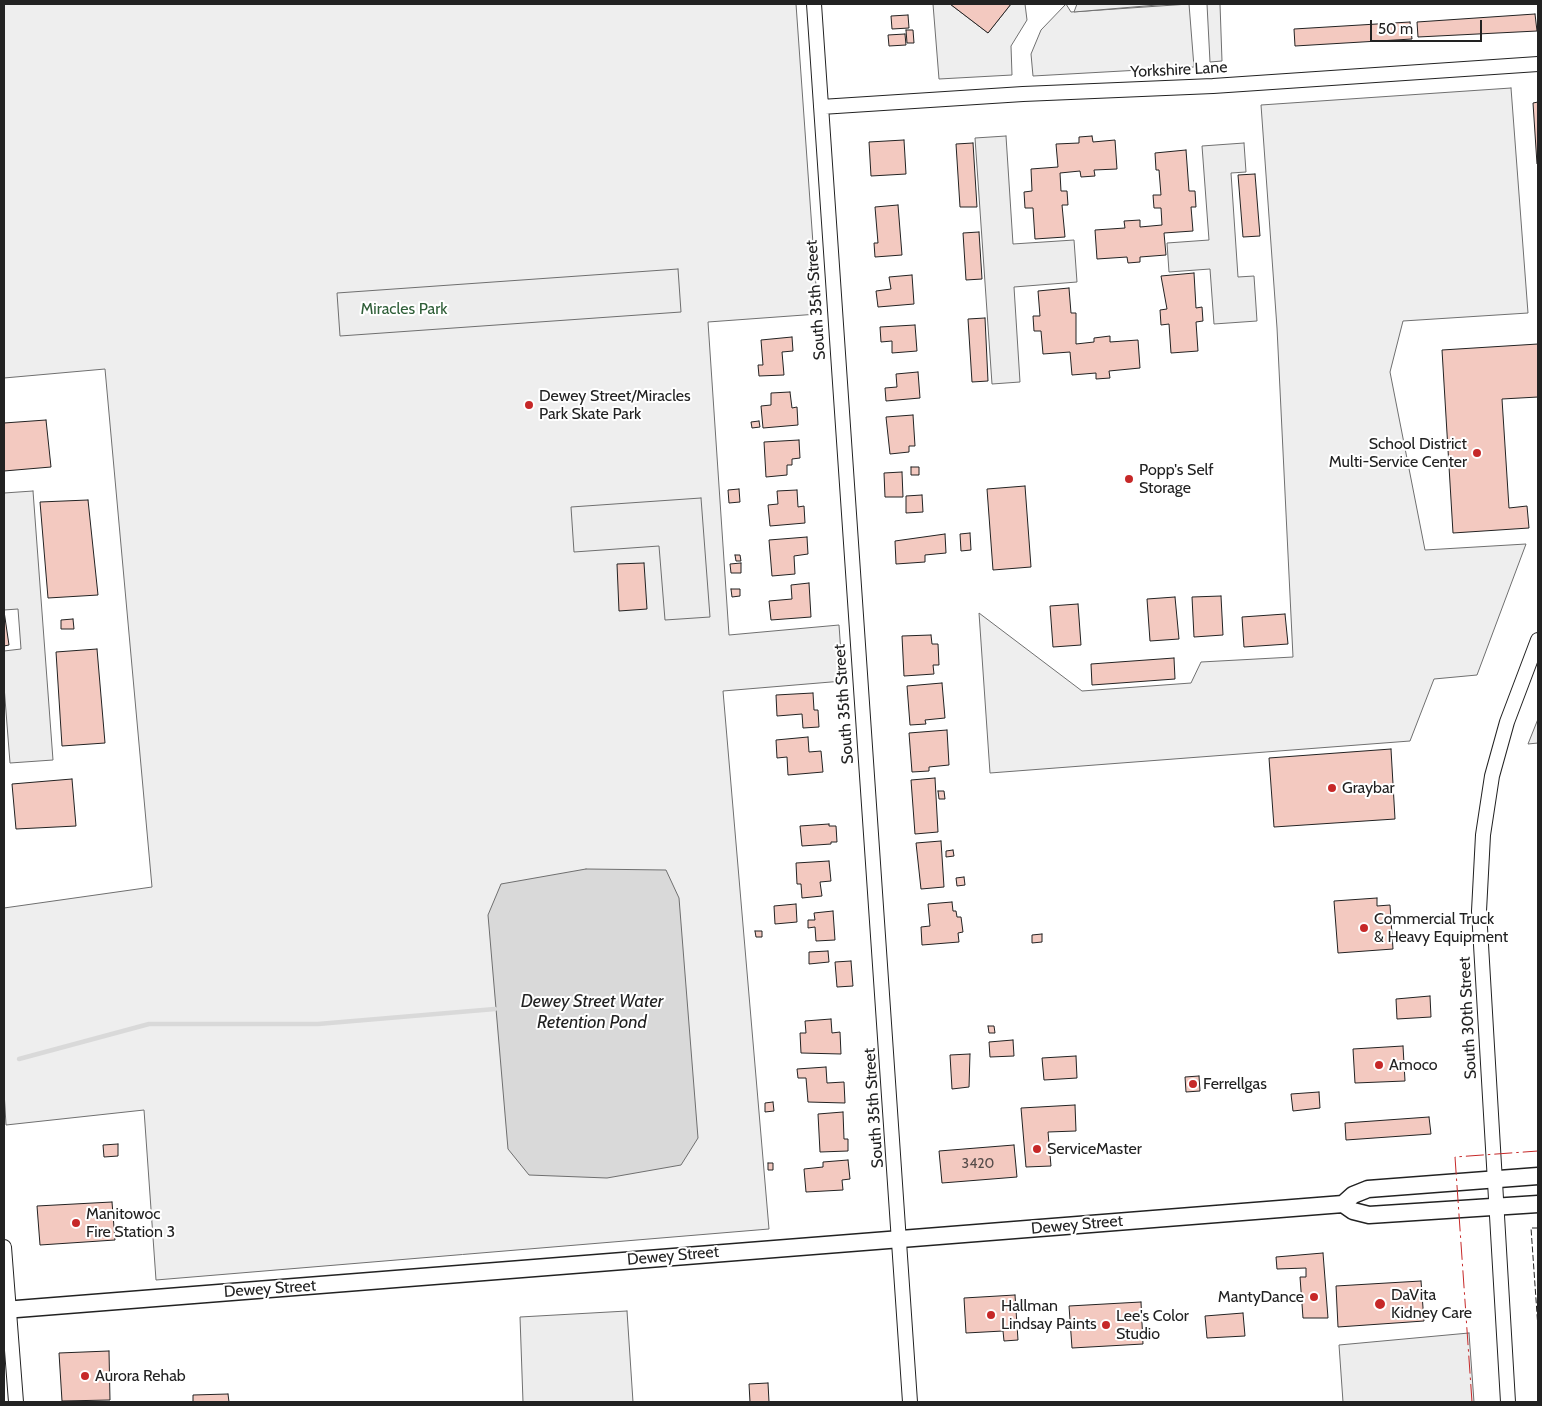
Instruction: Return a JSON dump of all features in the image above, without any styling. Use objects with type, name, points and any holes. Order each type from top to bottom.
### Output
[{"type":"street","name":"South 35th Street","points":[[814,4],[901,1239],[910,1402]]},
{"type":"street","name":"Yorkshire Lane","points":[[821,107],[1023,94],[1213,86],[1538,64]]},
{"type":"street","name":"South 30th Street","points":[[1508,1402],[1479,911],[1483,835],[1492,776],[1507,722],[1538,640]]},
{"type":"street","name":"Dewey Street","points":[[6,1310],[1343,1204],[1353,1195],[1368,1189],[1538,1176]]},
{"type":"street","name":"Dewey Street","points":[[1343,1204],[1353,1211],[1369,1214],[1538,1204]]},
{"type":"street","points":[[4,1247],[6,1310],[16,1402]]},
{"type":"green space","name":"Miracles Park","points":[[4,4],[796,4],[818,314],[708,322],[729,635],[839,625],[843,681],[723,691],[769,1229],[156,1280],[144,1110],[6,1125],[4,1091],[4,908],[152,887],[105,369],[4,378]]},
{"type":"green space","points":[[933,4],[950,4],[988,33],[1011,4],[1025,4],[1027,20],[1011,46],[1012,75],[939,79]]},
{"type":"green space","points":[[1066,4],[1071,12],[1189,4],[1194,67],[1033,76],[1031,54],[1041,30]]},
{"type":"green space","points":[[1207,4],[1220,4],[1222,61],[1210,62]]},
{"type":"green space","points":[[1511,88],[1528,313],[1403,321],[1390,372],[1425,550],[1526,544],[1477,675],[1434,679],[1410,741],[990,773],[979,613],[1082,691],[1191,683],[1201,662],[1293,657],[1277,328],[1261,105]]},
{"type":"green space","points":[[1538,719],[1538,743],[1528,744]]},
{"type":"shaded area","points":[[1077,4],[1169,4],[1074,12]]},
{"type":"shaded area","points":[[1006,136],[1013,244],[1074,240],[1077,282],[1014,287],[1020,382],[992,384],[975,138]]},
{"type":"shaded area","points":[[1244,143],[1246,172],[1231,173],[1238,277],[1254,276],[1257,321],[1214,324],[1210,269],[1169,272],[1167,243],[1209,240],[1202,146]]},
{"type":"shaded area","points":[[678,269],[681,312],[340,336],[337,293]]},
{"type":"shaded area","points":[[33,491],[53,760],[10,763],[4,686],[4,651],[21,649],[18,609],[4,610],[4,493]]},
{"type":"shaded area","points":[[701,498],[710,617],[665,620],[659,546],[574,552],[571,507]]},
{"type":"shaded area","points":[[627,1311],[633,1402],[523,1402],[520,1317]]},
{"type":"shaded area","points":[[1469,1333],[1474,1402],[1343,1402],[1339,1345]]},
{"type":"water","name":"Dewey Street Water Retention Pond","points":[[586,869],[666,870],[679,898],[698,1138],[681,1165],[607,1178],[529,1175],[508,1149],[488,915],[501,884]]},
{"type":"building","points":[[950,4],[1011,4],[988,33]]},
{"type":"building","points":[[1535,14],[1537,31],[1418,37],[1417,22]]},
{"type":"building","points":[[908,15],[909,28],[892,29],[891,16]]},
{"type":"building","points":[[1410,22],[1412,39],[1295,46],[1294,29]]},
{"type":"building","points":[[906,30],[913,30],[914,43],[907,43]]},
{"type":"building","points":[[905,34],[906,45],[889,46],[888,35]]},
{"type":"building","points":[[1538,102],[1538,164],[1537,164],[1533,103]]},
{"type":"building","points":[[1092,136],[1093,142],[1115,140],[1117,169],[1094,170],[1095,176],[1081,177],[1080,171],[1060,173],[1061,191],[1067,191],[1068,205],[1062,205],[1065,237],[1035,239],[1033,208],[1025,208],[1024,192],[1032,191],[1031,169],[1058,167],[1056,144],[1079,143],[1079,137]]},
{"type":"building","points":[[904,140],[906,174],[871,176],[869,142]]},
{"type":"building","points":[[973,143],[977,207],[960,207],[956,144]]},
{"type":"building","points":[[1186,150],[1189,191],[1195,191],[1196,207],[1191,207],[1193,231],[1164,233],[1166,255],[1140,257],[1140,262],[1128,263],[1127,257],[1097,259],[1095,230],[1125,228],[1124,221],[1140,220],[1140,227],[1162,225],[1161,208],[1154,208],[1153,195],[1161,195],[1159,170],[1156,170],[1155,153]]},
{"type":"building","points":[[1255,174],[1260,236],[1243,237],[1238,175]]},
{"type":"building","points":[[898,205],[902,255],[875,257],[874,243],[878,243],[875,207]]},
{"type":"building","points":[[979,232],[982,279],[966,280],[963,233]]},
{"type":"building","points":[[1194,273],[1196,308],[1202,307],[1203,321],[1196,322],[1198,351],[1171,353],[1169,324],[1161,325],[1160,310],[1167,309],[1161,276]]},
{"type":"building","points":[[912,275],[914,304],[878,307],[876,291],[891,289],[889,277]]},
{"type":"building","points":[[1069,288],[1071,313],[1076,313],[1076,344],[1094,342],[1094,338],[1110,336],[1110,342],[1138,340],[1140,368],[1109,371],[1110,378],[1096,379],[1096,373],[1072,375],[1070,352],[1043,354],[1041,331],[1034,331],[1033,316],[1040,316],[1038,291]]},
{"type":"building","points":[[985,318],[988,381],[972,382],[968,319]]},
{"type":"building","points":[[915,325],[917,351],[892,353],[892,341],[881,342],[880,327]]},
{"type":"building","points":[[792,337],[793,351],[782,352],[784,375],[759,376],[758,365],[763,365],[761,340]]},
{"type":"building","name":"School District Multi-Service Center","points":[[1538,344],[1538,397],[1502,399],[1509,508],[1527,506],[1529,528],[1453,533],[1442,350]]},
{"type":"building","points":[[918,372],[920,398],[886,401],[885,388],[897,387],[896,374]]},
{"type":"building","points":[[790,392],[792,408],[797,407],[798,425],[763,428],[761,406],[771,405],[771,393]]},
{"type":"building","points":[[913,415],[915,446],[909,446],[909,452],[890,454],[886,417]]},
{"type":"building","points":[[46,420],[51,467],[4,471],[4,423]]},
{"type":"building","points":[[759,421],[760,427],[752,428],[751,422]]},
{"type":"building","points":[[799,440],[800,458],[792,459],[792,465],[787,465],[787,475],[766,477],[764,442]]},
{"type":"building","points":[[911,467],[919,467],[919,475],[911,475]]},
{"type":"building","points":[[902,472],[903,497],[885,497],[884,473]]},
{"type":"building","points":[[1025,486],[1031,567],[993,570],[987,489]]},
{"type":"building","points":[[739,489],[740,502],[729,503],[728,490]]},
{"type":"building","points":[[797,490],[798,507],[804,506],[805,523],[770,526],[768,505],[778,504],[777,491]]},
{"type":"building","points":[[922,495],[923,512],[906,513],[906,496]]},
{"type":"building","points":[[88,500],[98,595],[48,598],[40,502]]},
{"type":"building","points":[[970,533],[971,550],[961,551],[960,534]]},
{"type":"building","points":[[945,534],[946,553],[925,555],[925,562],[896,564],[895,541]]},
{"type":"building","points":[[807,537],[808,554],[794,556],[795,574],[772,576],[769,540]]},
{"type":"building","points":[[735,555],[740,555],[741,561],[736,561]]},
{"type":"building","points":[[644,563],[647,609],[619,611],[617,564]]},
{"type":"building","points":[[741,563],[741,573],[731,573],[730,564]]},
{"type":"building","points":[[809,583],[811,617],[771,620],[769,601],[792,599],[791,585]]},
{"type":"building","points":[[731,589],[740,589],[740,596],[732,597]]},
{"type":"building","points":[[1221,596],[1223,635],[1194,637],[1192,597]]},
{"type":"building","points":[[1175,597],[1179,639],[1150,641],[1147,599]]},
{"type":"building","points":[[1078,604],[1081,645],[1053,647],[1050,606]]},
{"type":"building","points":[[4,611],[9,645],[4,646]]},
{"type":"building","points":[[1285,614],[1288,644],[1244,647],[1242,617]]},
{"type":"building","points":[[73,619],[74,629],[61,629],[61,620]]},
{"type":"building","points":[[931,635],[932,644],[938,644],[939,665],[933,665],[934,674],[904,676],[902,636]]},
{"type":"building","points":[[97,649],[105,743],[62,746],[56,652]]},
{"type":"building","points":[[1174,658],[1175,679],[1092,685],[1091,664]]},
{"type":"building","points":[[942,683],[945,718],[925,720],[926,724],[910,725],[907,686]]},
{"type":"building","points":[[813,693],[814,710],[818,710],[819,727],[803,728],[802,714],[777,716],[776,695]]},
{"type":"building","points":[[947,730],[949,765],[929,767],[929,771],[912,772],[909,733]]},
{"type":"building","points":[[808,737],[809,752],[821,751],[823,772],[788,775],[787,757],[777,758],[776,740]]},
{"type":"building","name":"Graybar","points":[[1391,749],[1395,819],[1274,827],[1269,758]]},
{"type":"building","points":[[935,778],[938,832],[915,834],[911,780]]},
{"type":"building","points":[[72,779],[76,826],[16,829],[12,784]]},
{"type":"building","points":[[938,791],[944,791],[945,799],[939,799]]},
{"type":"building","points":[[829,824],[829,826],[836,826],[837,842],[802,846],[800,826]]},
{"type":"building","points":[[941,841],[944,887],[921,889],[916,843]]},
{"type":"building","points":[[953,850],[954,856],[946,857],[946,851]]},
{"type":"building","points":[[829,861],[831,881],[820,882],[822,896],[802,898],[801,884],[797,884],[796,863]]},
{"type":"building","points":[[964,877],[965,885],[957,886],[956,878]]},
{"type":"building","name":"Commercial Truck & Heavy Equipment","points":[[1377,898],[1377,906],[1390,905],[1393,949],[1338,953],[1334,901]]},
{"type":"building","points":[[952,902],[953,911],[956,911],[957,917],[961,917],[963,932],[958,933],[959,942],[922,945],[921,927],[930,926],[928,904]]},
{"type":"building","points":[[796,904],[797,922],[775,924],[774,906]]},
{"type":"building","points":[[833,911],[835,940],[816,941],[815,927],[808,928],[808,920],[815,920],[814,913]]},
{"type":"building","points":[[755,931],[762,931],[762,937],[756,937]]},
{"type":"building","points":[[1042,934],[1042,942],[1032,943],[1032,935]]},
{"type":"building","points":[[828,951],[829,962],[809,964],[809,952]]},
{"type":"building","points":[[851,961],[853,986],[837,987],[835,962]]},
{"type":"building","points":[[1430,996],[1431,1017],[1397,1019],[1396,999]]},
{"type":"building","points":[[831,1019],[832,1033],[840,1032],[841,1054],[801,1053],[800,1033],[806,1033],[805,1021]]},
{"type":"building","points":[[988,1026],[994,1026],[995,1033],[989,1033]]},
{"type":"building","points":[[1013,1040],[1014,1056],[990,1057],[989,1042]]},
{"type":"building","name":"Amoco","points":[[1403,1046],[1405,1081],[1355,1083],[1353,1049]]},
{"type":"building","points":[[970,1054],[969,1087],[952,1089],[950,1055]]},
{"type":"building","points":[[1076,1056],[1077,1078],[1044,1080],[1042,1058]]},
{"type":"building","points":[[826,1067],[827,1083],[844,1082],[845,1103],[808,1102],[806,1078],[798,1078],[797,1069]]},
{"type":"building","name":"Ferrellgas","points":[[1199,1076],[1200,1091],[1186,1092],[1185,1077]]},
{"type":"building","points":[[1319,1092],[1320,1108],[1293,1111],[1291,1094]]},
{"type":"building","points":[[773,1102],[774,1111],[765,1112],[765,1103]]},
{"type":"building","name":"ServiceMaster","points":[[1075,1105],[1076,1131],[1048,1132],[1051,1166],[1026,1167],[1021,1108]]},
{"type":"building","points":[[843,1112],[844,1139],[848,1139],[848,1151],[820,1152],[818,1114]]},
{"type":"building","points":[[1429,1117],[1431,1134],[1346,1140],[1345,1123]]},
{"type":"building","points":[[118,1144],[118,1156],[104,1157],[103,1145]]},
{"type":"building","points":[[1014,1145],[1017,1177],[942,1183],[939,1151]]},
{"type":"building","points":[[848,1160],[850,1179],[842,1180],[843,1190],[806,1192],[804,1169],[823,1167],[823,1162]]},
{"type":"building","points":[[768,1163],[773,1163],[773,1170],[768,1170]]},
{"type":"building","name":"Manitowoc Fire Station 3","points":[[112,1202],[115,1240],[40,1245],[37,1206]]},
{"type":"building","name":"MantyDance","points":[[1323,1253],[1328,1318],[1303,1318],[1300,1277],[1306,1277],[1306,1268],[1277,1269],[1276,1257]]},
{"type":"building","name":"DaVita Kidney Care","points":[[1421,1281],[1424,1321],[1338,1327],[1336,1286]]},
{"type":"building","name":"Hallman Lindsay Paints","points":[[1015,1295],[1018,1340],[1004,1341],[1003,1331],[966,1333],[964,1298]]},
{"type":"building","name":"Lee's Color Studio","points":[[1141,1302],[1143,1344],[1072,1348],[1069,1306]]},
{"type":"building","points":[[1243,1313],[1245,1336],[1207,1338],[1205,1316]]},
{"type":"building","name":"Aurora Rehab","points":[[109,1351],[110,1400],[62,1401],[59,1353]]},
{"type":"building","points":[[768,1383],[769,1402],[750,1402],[749,1384]]},
{"type":"building","points":[[228,1394],[229,1402],[193,1402],[193,1395]]},
{"type":"waterway","points":[[19,1059],[149,1024],[318,1024],[495,1009]]},
{"type":"fence","points":[[1538,1228],[1531,1228],[1538,1328]]},
{"type":"power","points":[[1472,1402],[1455,1157],[1538,1151]]},
{"type":"place","name":"Dewey Street/Miracles Park Skate Park","points":[[529,405]]},
{"type":"place","name":"School District Multi-Service Center","points":[[1477,453]]},
{"type":"place","name":"Popp's Self Storage","points":[[1129,479]]},
{"type":"place","name":"Graybar","points":[[1332,788]]},
{"type":"place","name":"Commercial Truck & Heavy Equipment","points":[[1364,928]]},
{"type":"place","name":"Amoco","points":[[1379,1065]]},
{"type":"place","name":"Ferrellgas","points":[[1193,1084]]},
{"type":"place","name":"ServiceMaster","points":[[1037,1149]]},
{"type":"place","name":"Manitowoc Fire Station 3","points":[[76,1223]]},
{"type":"place","name":"MantyDance","points":[[1314,1297]]},
{"type":"place","name":"DaVita Kidney Care","points":[[1380,1304]]},
{"type":"place","name":"Hallman Lindsay Paints","points":[[991,1315]]},
{"type":"place","name":"Lee's Color Studio","points":[[1106,1325]]},
{"type":"place","name":"Aurora Rehab","points":[[85,1376]]}]
